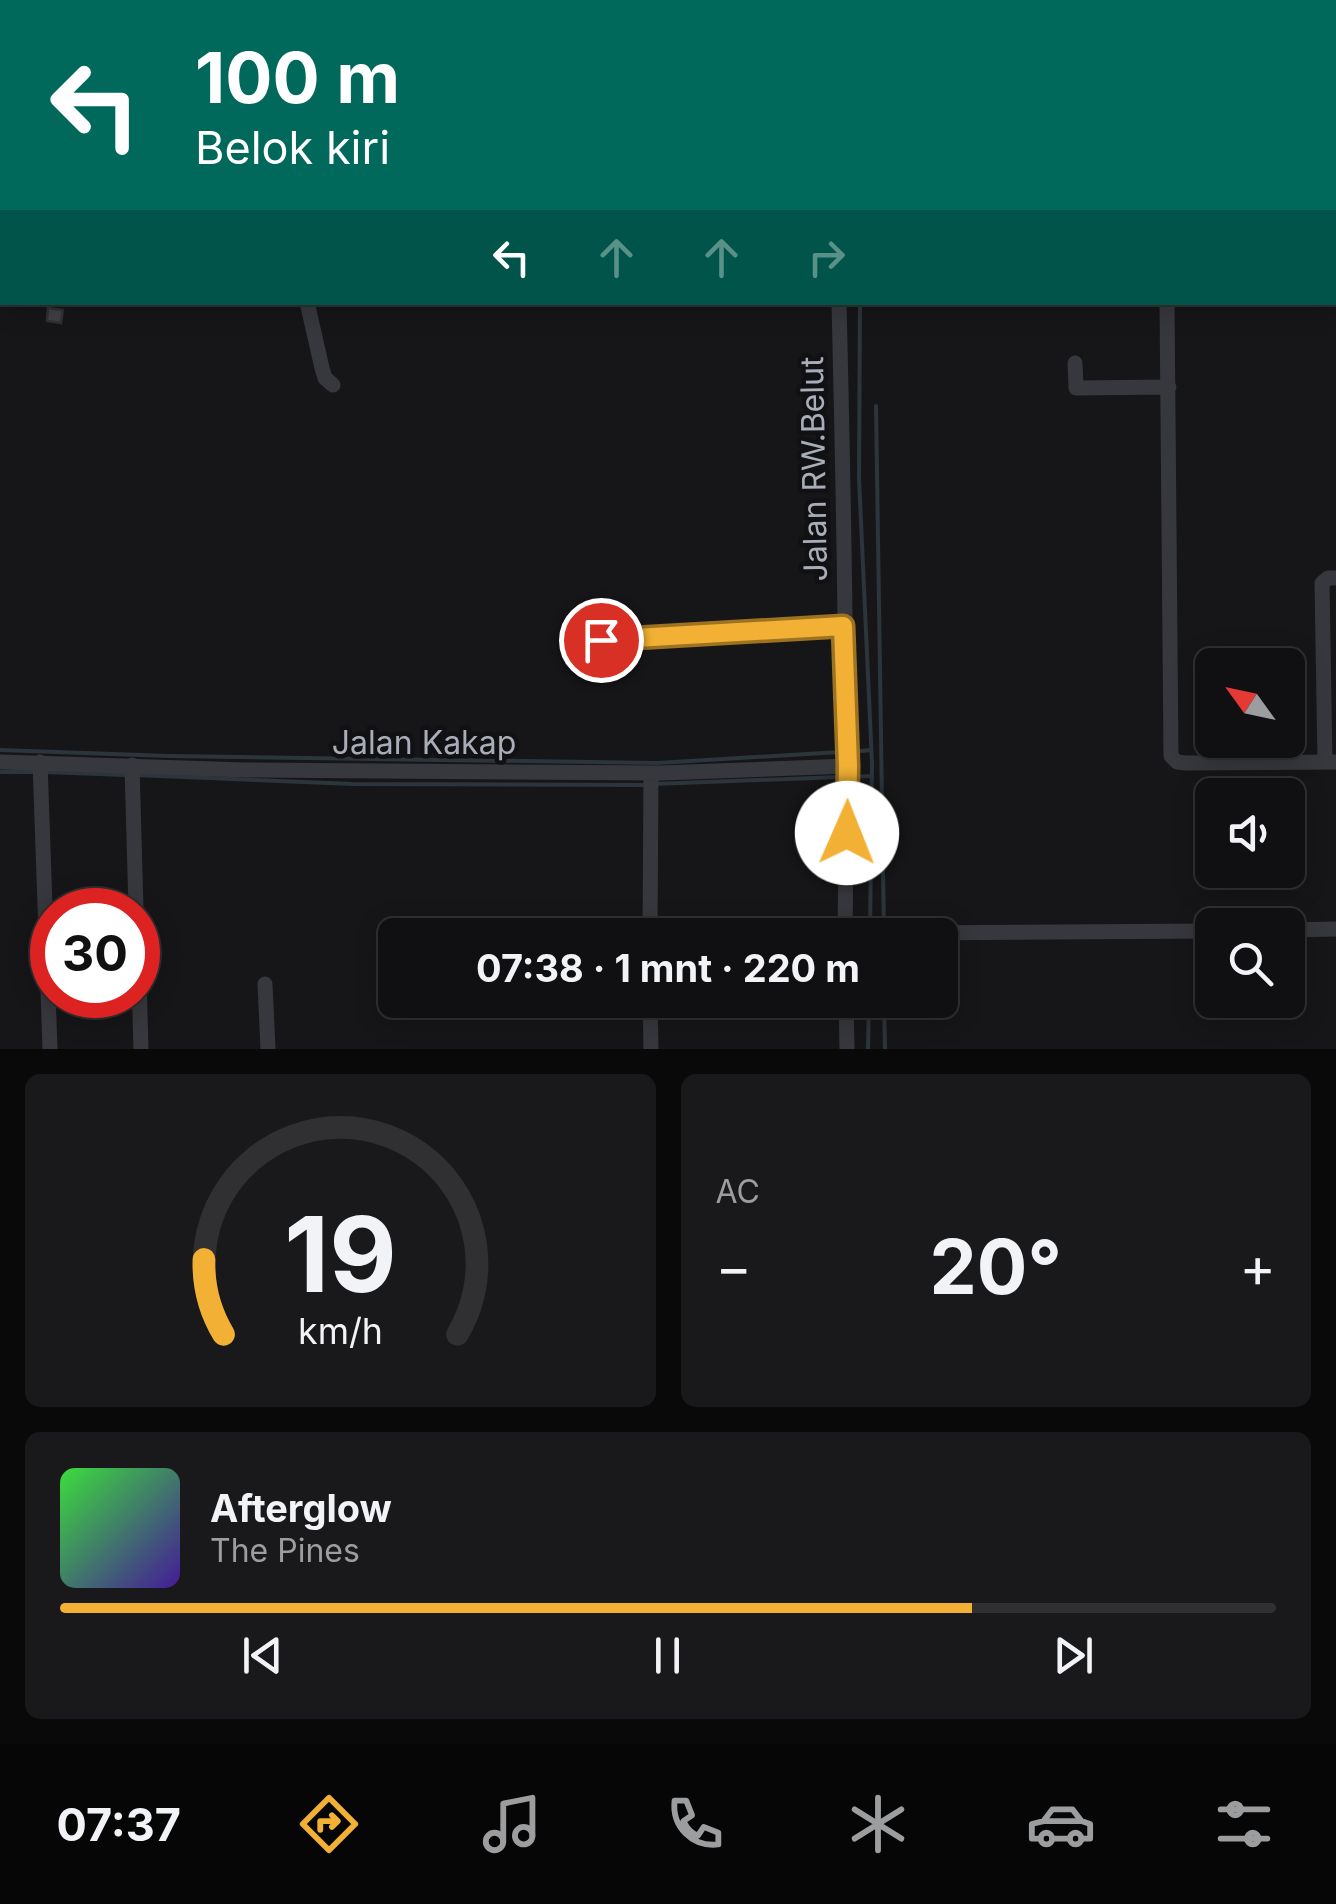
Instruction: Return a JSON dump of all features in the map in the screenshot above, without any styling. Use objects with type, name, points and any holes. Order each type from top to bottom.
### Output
[{"type":"street","points":[[308,305],[325,378],[333,385]]},
{"type":"street","name":"Jalan RW.Belut","points":[[839,305],[848,766],[844,918]]},
{"type":"street","points":[[1167,305],[1171,756],[1186,763],[1330,762],[1322,583],[1336,578]]},
{"type":"street","points":[[1075,363],[1076,388],[1169,382]]},
{"type":"street","points":[[601,640],[843,626]]},
{"type":"street","name":"Jalan Kakap","points":[[0,762],[245,770],[651,773],[848,766]]},
{"type":"street","points":[[40,762],[47,888]]},
{"type":"street","points":[[132,765],[135,888]]},
{"type":"street","points":[[650,918],[651,773]]},
{"type":"street","points":[[1305,930],[1336,929]]},
{"type":"street","points":[[958,932],[1195,931]]},
{"type":"street","points":[[266,984],[268,1049]]},
{"type":"street","points":[[50,1018],[50,1049]]},
{"type":"street","points":[[140,1018],[141,1049]]},
{"type":"street","points":[[650,1018],[650,1049]]},
{"type":"street","points":[[846,1018],[847,1049]]},
{"type":"building","points":[[48,308],[63,310],[61,323],[47,321]]},
{"type":"waterway","points":[[860,305],[859,478],[872,763],[870,918]]},
{"type":"waterway","points":[[876,406],[884,918]]},
{"type":"waterway","points":[[0,750],[657,763],[840,752]]},
{"type":"waterway","points":[[849,752],[871,750]]},
{"type":"waterway","points":[[0,772],[35,772]]},
{"type":"waterway","points":[[45,772],[125,775]]},
{"type":"waterway","points":[[135,775],[353,784],[645,785]]},
{"type":"waterway","points":[[849,777],[872,776]]},
{"type":"waterway","points":[[654,784],[840,777]]},
{"type":"waterway","points":[[868,1049],[869,1018]]},
{"type":"waterway","points":[[884,1018],[885,1049]]},
{"type":"route","points":[[601,640],[843,626],[847,833]]}]
